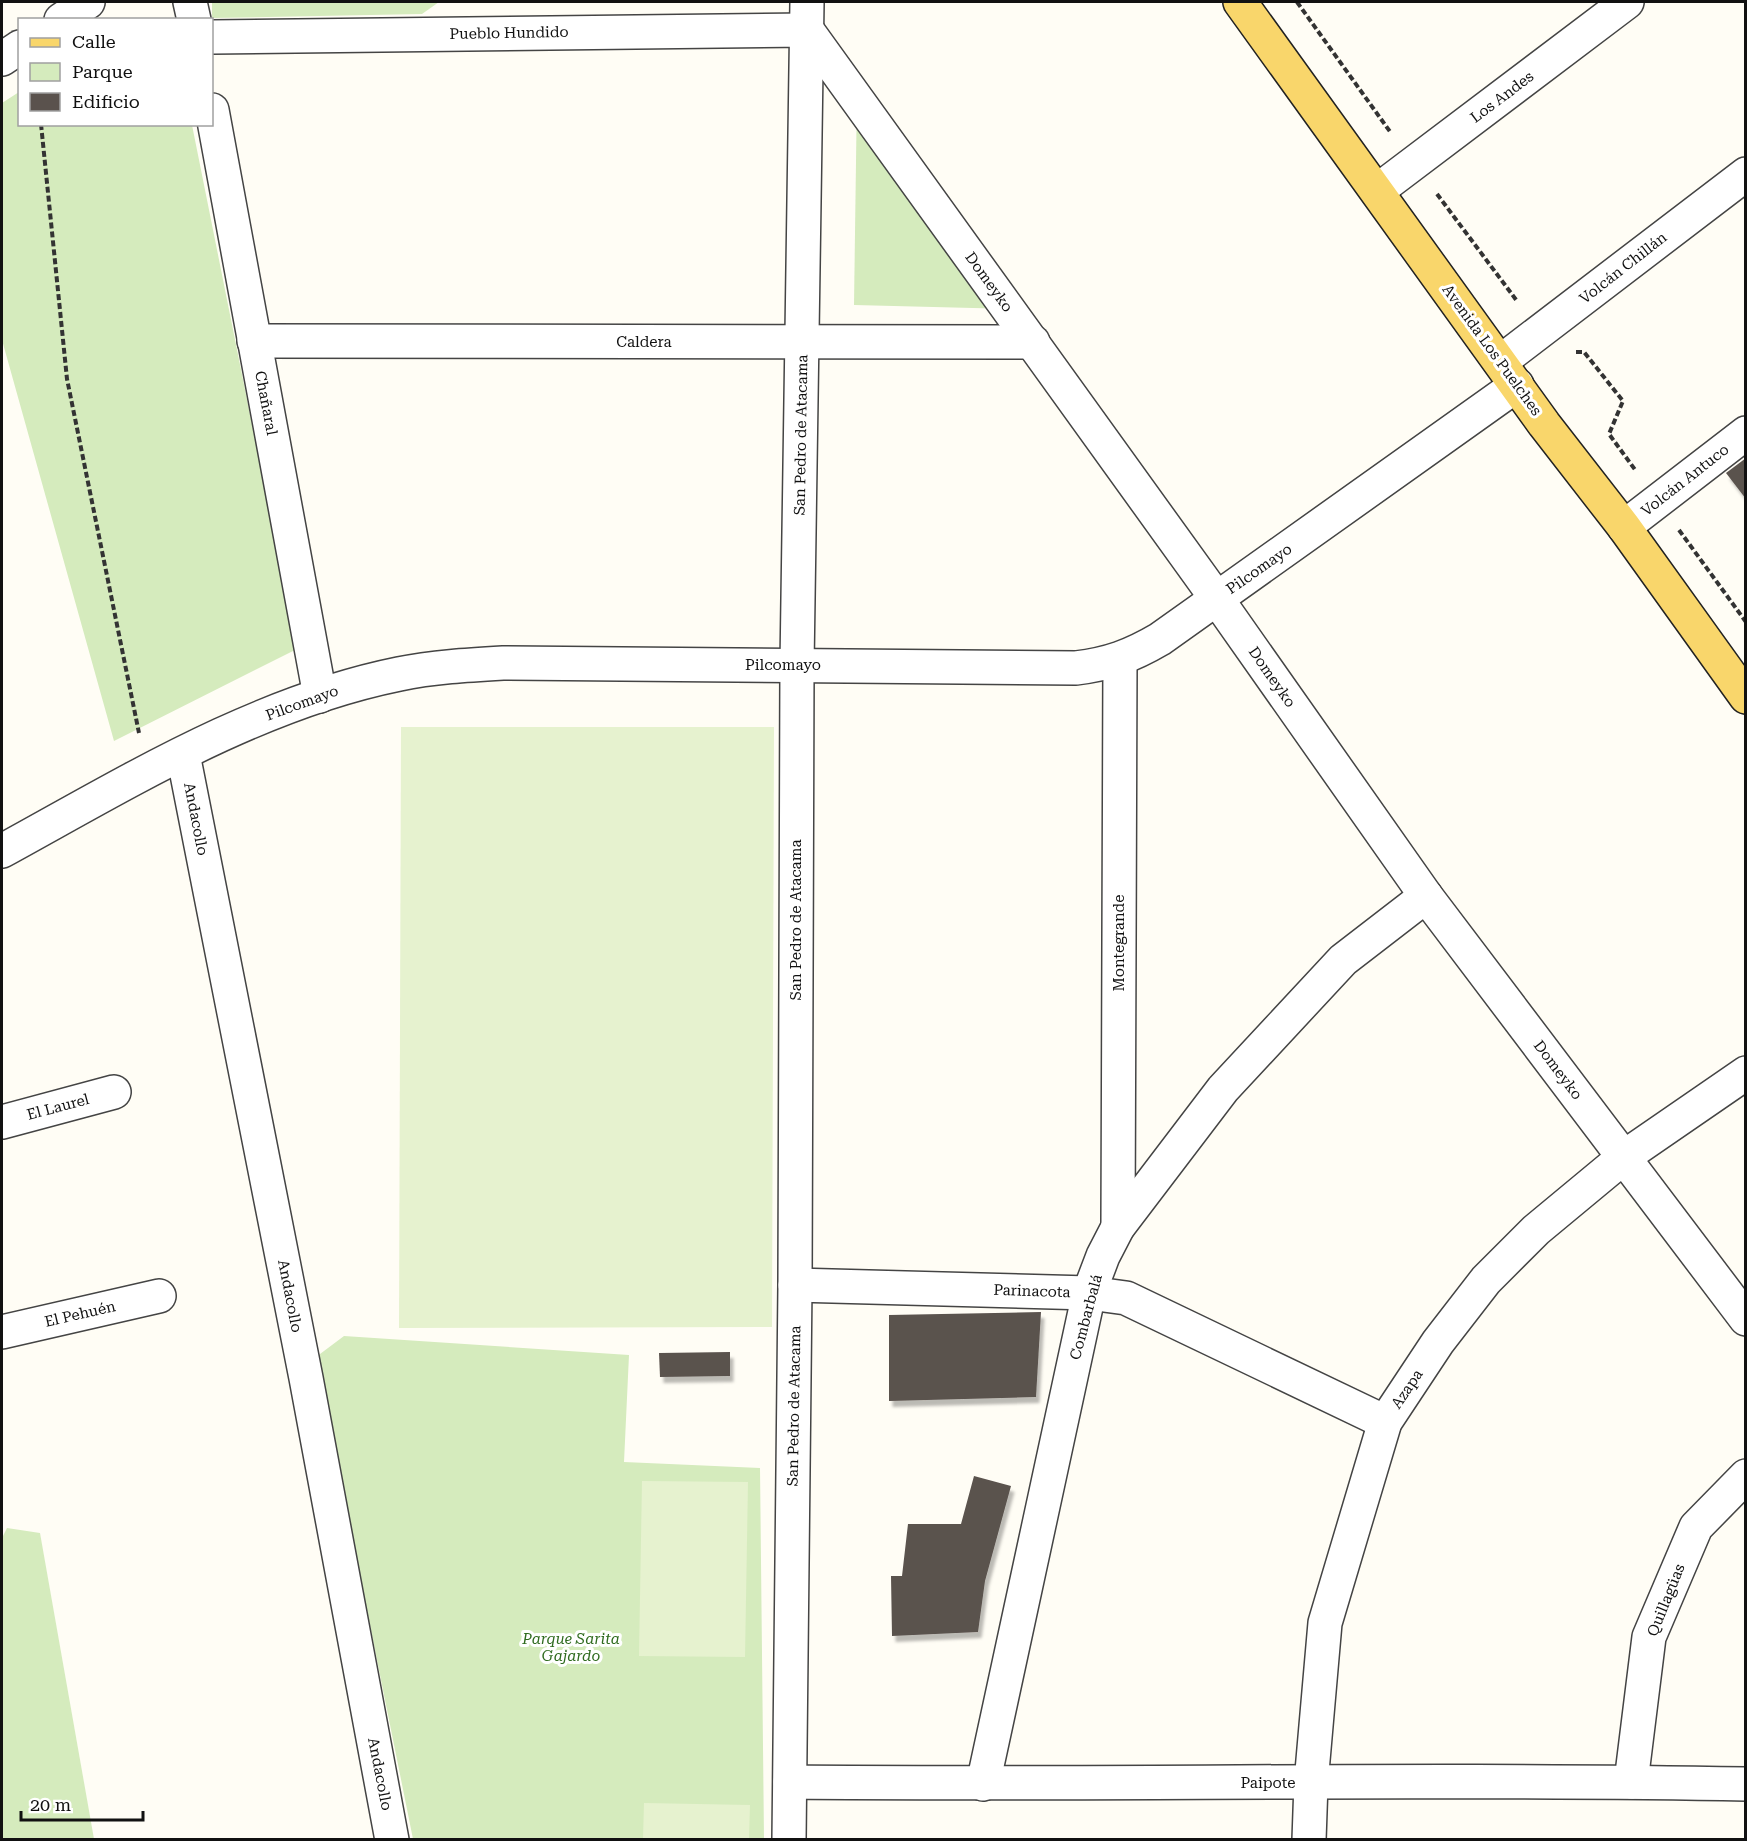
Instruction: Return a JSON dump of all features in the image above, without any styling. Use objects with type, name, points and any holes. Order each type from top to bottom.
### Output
[{"type":"main road","name":"Avenida Los Puelches","points":[[1240,2],[1746,697]]},
{"type":"street","points":[[190,2],[194,18]]},
{"type":"street","name":"Los Andes","points":[[1377,191],[1612,6]]},
{"type":"street","name":"Pueblo Hundido","points":[[213,37],[807,16]]},
{"type":"street","name":"San Pedro de Atacama","points":[[789,1839],[795,1285],[797,665],[807,16]]},
{"type":"street","name":"Domeyko","points":[[807,16],[1033,342],[1426,896],[1746,1319]]},
{"type":"street","points":[[2,59],[18,48]]},
{"type":"street","name":"Chañaral","points":[[213,116],[320,696]]},
{"type":"street","name":"Volcán Chillán","points":[[1509,374],[1746,174]]},
{"type":"street","name":"Caldera","points":[[254,342],[1033,342]]},
{"type":"street","name":"Pilcomayo","points":[[2,851],[147,772],[253,721],[360,683],[400,674],[451,666],[502,663],[1076,668],[1120,659],[1160,639],[1217,599],[1509,374]]},
{"type":"street","name":"Volcán Antuco","points":[[1624,527],[1746,433]]},
{"type":"street","name":"Montegrande","points":[[1118,1227],[1120,659]]},
{"type":"street","name":"Andacollo","points":[[183,754],[306,1378],[392,1839]]},
{"type":"street","name":"Combarbalá","points":[[983,1784],[1089,1293],[1103,1256],[1118,1227],[1223,1089],[1343,960],[1426,896]]},
{"type":"street","name":"Azapa","points":[[1309,1839],[1311,1783],[1324,1623],[1385,1422],[1438,1342],[1486,1280],[1536,1230],[1624,1157],[1746,1073]]},
{"type":"street","name":"El Laurel","points":[[2,1122],[114,1092]]},
{"type":"street","name":"Parinacota","points":[[795,1285],[1089,1293],[1126,1298],[1385,1422]]},
{"type":"street","name":"El Pehuén","points":[[2,1332],[159,1296]]},
{"type":"street","name":"Quillagüas","points":[[1631,1782],[1649,1637],[1696,1527],[1746,1476]]},
{"type":"street","name":"Paipote","points":[[790,1782],[1746,1784]]},
{"type":"path","points":[[42,126],[67,379],[147,772]]},
{"type":"green space","points":[[212,2],[439,2],[422,14],[212,18]]},
{"type":"green space","points":[[857,91],[1013,309],[854,305]]},
{"type":"green space","points":[[18,93],[18,126],[192,126],[297,649],[114,741],[2,340],[2,103]]},
{"type":"green space","points":[[401,727],[774,727],[772,1327],[399,1328]]},
{"type":"green space","name":"Parque Sarita Gajardo","points":[[344,1336],[629,1355],[624,1462],[760,1468],[764,1839],[413,1839],[316,1357]]},
{"type":"green space","points":[[642,1481],[748,1482],[745,1657],[639,1656]]},
{"type":"green space","points":[[7,1528],[40,1533],[94,1839],[2,1839],[2,1538]]},
{"type":"green space","points":[[644,1803],[750,1805],[749,1839],[643,1839]]},
{"type":"building","points":[[1746,458],[1746,499],[1726,473]]},
{"type":"building","points":[[1041,1312],[1036,1397],[889,1401],[889,1315]]},
{"type":"building","points":[[730,1352],[730,1376],[660,1377],[659,1353]]},
{"type":"building","points":[[974,1476],[1011,1486],[985,1581],[978,1632],[892,1636],[891,1576],[902,1576],[908,1524],[961,1524]]}]
